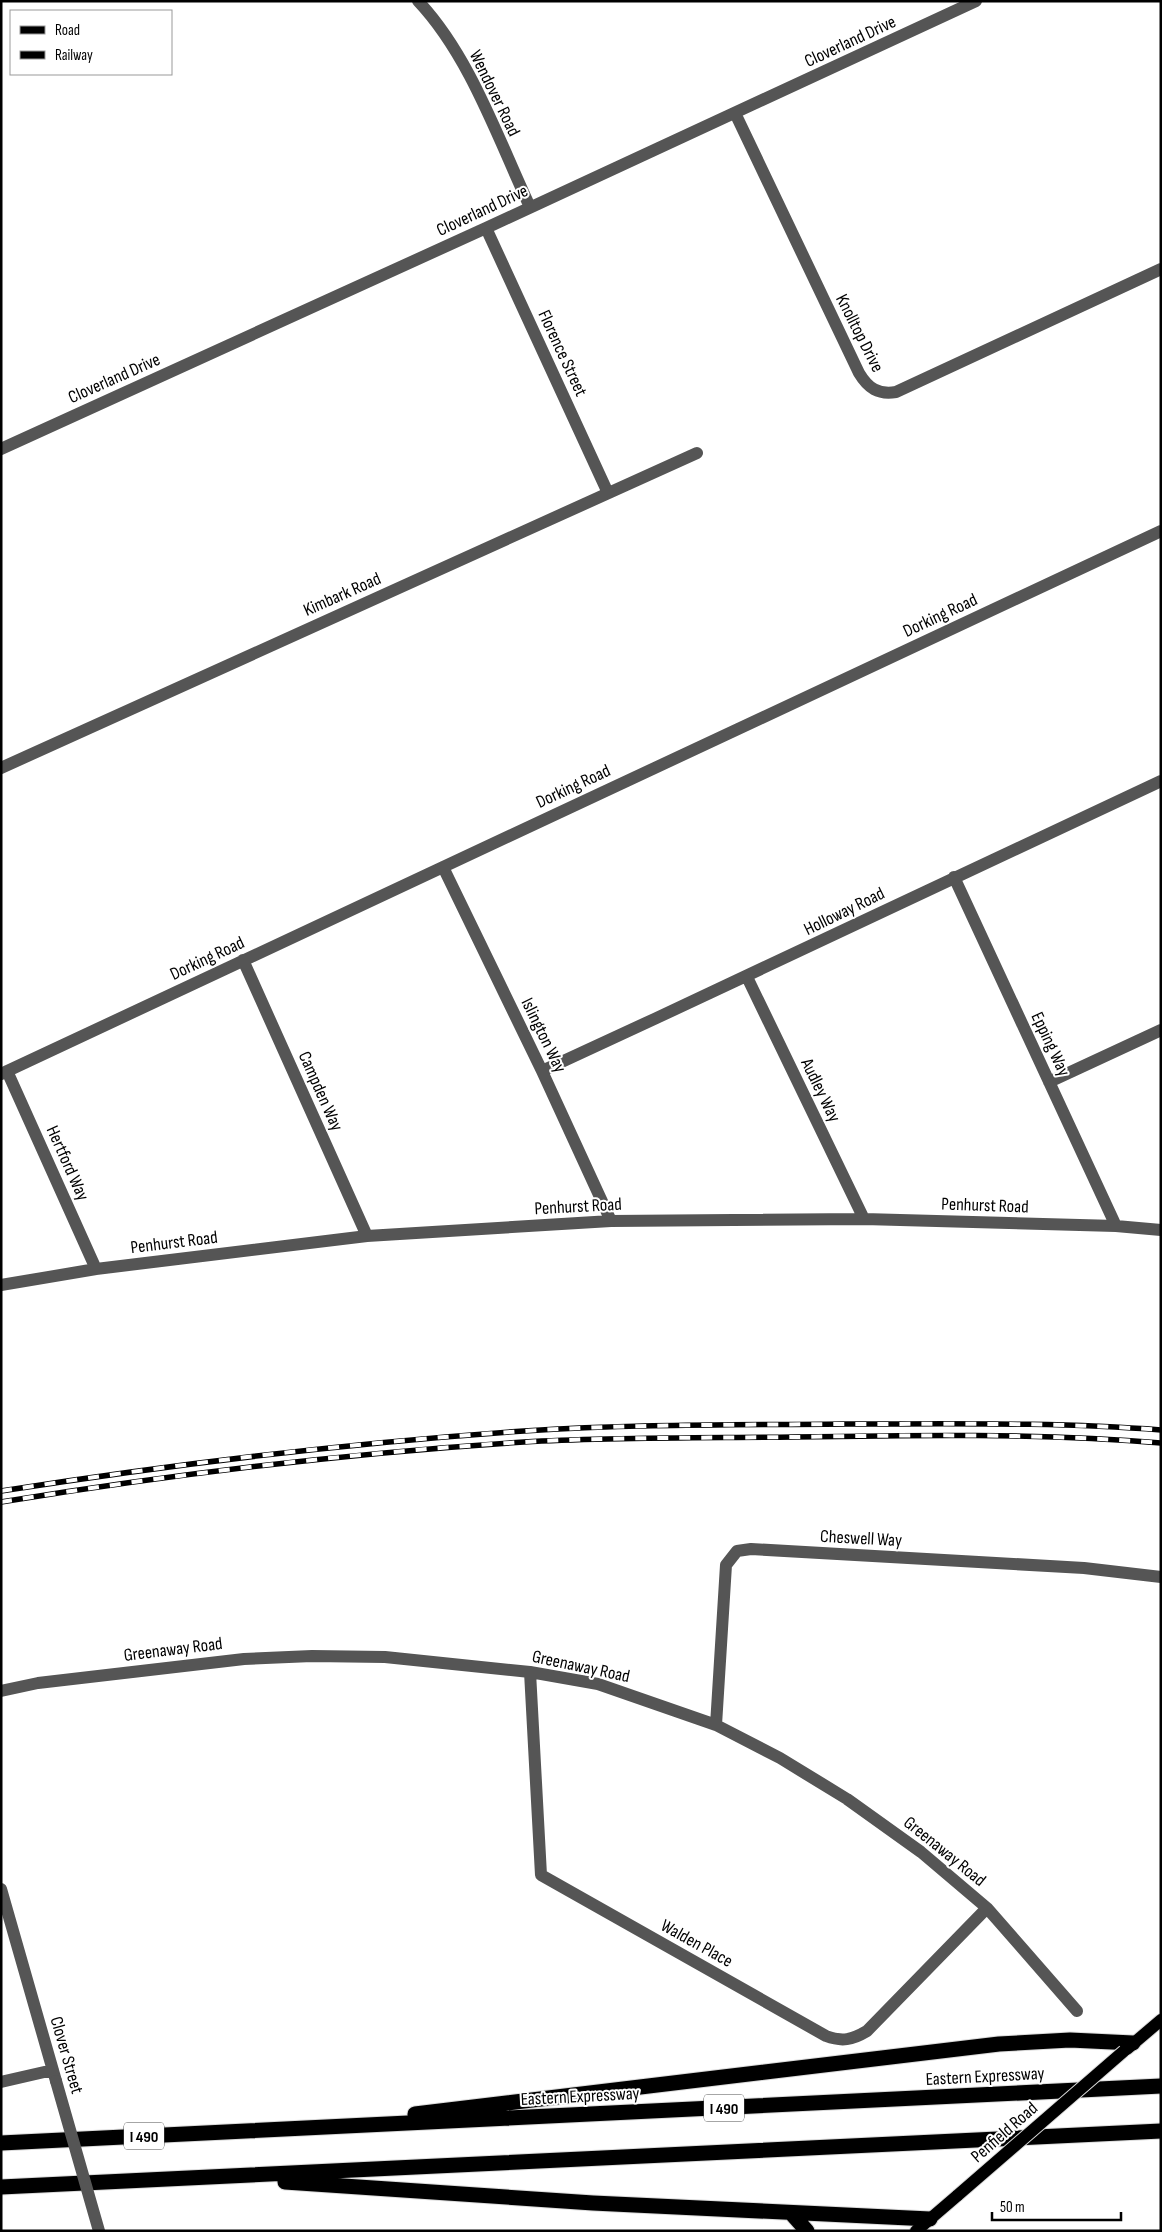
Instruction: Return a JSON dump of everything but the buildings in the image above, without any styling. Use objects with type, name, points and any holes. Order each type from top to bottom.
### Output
[{"type":"highway","points":[[286,2130],[999,2044],[1070,2040],[1129,2047]]},
{"type":"highway","name":"Eastern Expressway","points":[[1,2143],[1161,2086]]},
{"type":"highway","points":[[1,2187],[1161,2131]]},
{"type":"highway","points":[[214,2177],[593,2203],[930,2219]]},
{"type":"highway","points":[[791,2213],[807,2231]]},
{"type":"main road","name":"Penfield Road","points":[[916,2231],[1161,2020]]},
{"type":"street","name":"Wendover Road","points":[[418,1],[445,35],[459,58],[530,207]]},
{"type":"street","name":"Cloverland Drive","points":[[1,449],[486,228],[976,1]]},
{"type":"street","name":"Knolltop Drive","points":[[735,113],[858,373],[864,382],[878,392],[896,392],[1161,269]]},
{"type":"street","name":"Florence Street","points":[[486,228],[608,493]]},
{"type":"street","name":"Kimbark Road","points":[[1,768],[697,453]]},
{"type":"street","name":"Dorking Road","points":[[4,1073],[1161,531]]},
{"type":"street","name":"Holloway Road","points":[[542,1071],[747,977],[954,877],[1161,781]]},
{"type":"street","name":"Islington Way","points":[[443,867],[542,1071],[611,1221]]},
{"type":"street","name":"Epping Way","points":[[954,877],[1116,1226]]},
{"type":"street","name":"Campden Way","points":[[243,960],[367,1236]]},
{"type":"street","name":"Audley Way","points":[[747,977],[864,1219]]},
{"type":"street","points":[[1049,1082],[1161,1030]]},
{"type":"street","name":"Hertford Way","points":[[4,1073],[96,1269]]},
{"type":"street","name":"Penhurst Road","points":[[1,1285],[96,1269],[367,1236],[611,1221],[864,1219],[1116,1226],[1161,1230]]},
{"type":"street","name":"Cheswell Way","points":[[716,1725],[726,1565],[737,1551],[751,1549],[1084,1568],[1161,1577]]},
{"type":"street","name":"Greenaway Road","points":[[1,1691],[38,1683],[244,1658],[385,1657],[530,1672],[598,1684],[716,1725],[780,1758],[848,1799],[921,1852],[987,1908],[1077,2011]]},
{"type":"street","name":"Walden Place","points":[[530,1672],[541,1875],[826,2036],[845,2040],[855,2038],[867,2031],[987,1908]]},
{"type":"street","name":"Clover Street","points":[[1,1889],[98,2231]]},
{"type":"street","points":[[1,2082],[54,2076]]},
{"type":"railway","points":[[1,1491],[197,1463],[327,1448],[524,1431],[684,1425],[845,1424],[1043,1425],[1161,1430]]},
{"type":"railway","points":[[1,1502],[131,1482],[327,1458],[557,1440],[931,1435],[1023,1436],[1161,1443]]}]
